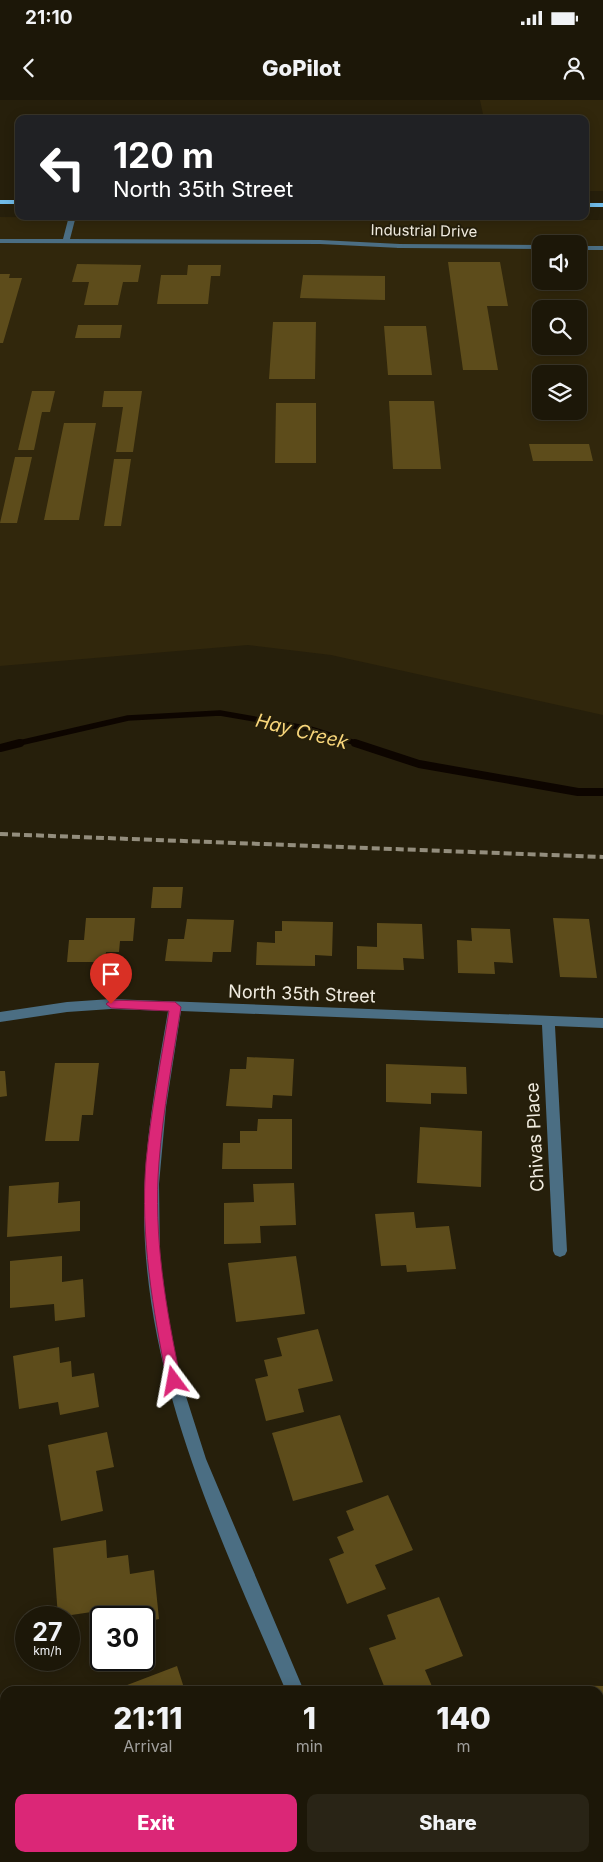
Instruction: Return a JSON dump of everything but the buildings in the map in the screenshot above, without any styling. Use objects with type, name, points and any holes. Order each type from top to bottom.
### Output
[{"type":"main road","points":[[0,202],[15,202]]},
{"type":"main road","points":[[589,203],[603,205]]},
{"type":"street","points":[[66,241],[72,220]]},
{"type":"street","name":"Industrial Drive","points":[[0,241],[320,242],[400,246],[532,247]]},
{"type":"street","points":[[587,248],[603,248]]},
{"type":"street","name":"North 35th Street","points":[[0,1017],[91,1005],[603,1023]]},
{"type":"street","points":[[175,1007],[153,1161],[151,1210],[153,1248],[162,1321],[173,1375],[196,1454],[293,1686]]},
{"type":"street","name":"Chivas Place","points":[[548,1020],[560,1251]]},
{"type":"shaded area","points":[[480,100],[603,100],[603,191],[589,191],[589,115],[483,115]]},
{"type":"shaded area","points":[[0,217],[15,217],[15,220],[603,220],[603,715],[331,655],[248,645],[0,666]]},
{"type":"waterway","name":"Hay Creek","points":[[15,744],[128,718],[220,713],[311,729],[359,744]]},
{"type":"waterway","name":"Hay Creek","points":[[0,748],[20,743]]},
{"type":"waterway","name":"Hay Creek","points":[[355,743],[419,764],[578,792],[603,792]]},
{"type":"railway","points":[[0,834],[603,857]]},
{"type":"route","points":[[111,1004],[175,1007],[158,1115],[153,1161],[151,1210],[154,1266],[162,1321],[174,1381]]}]
